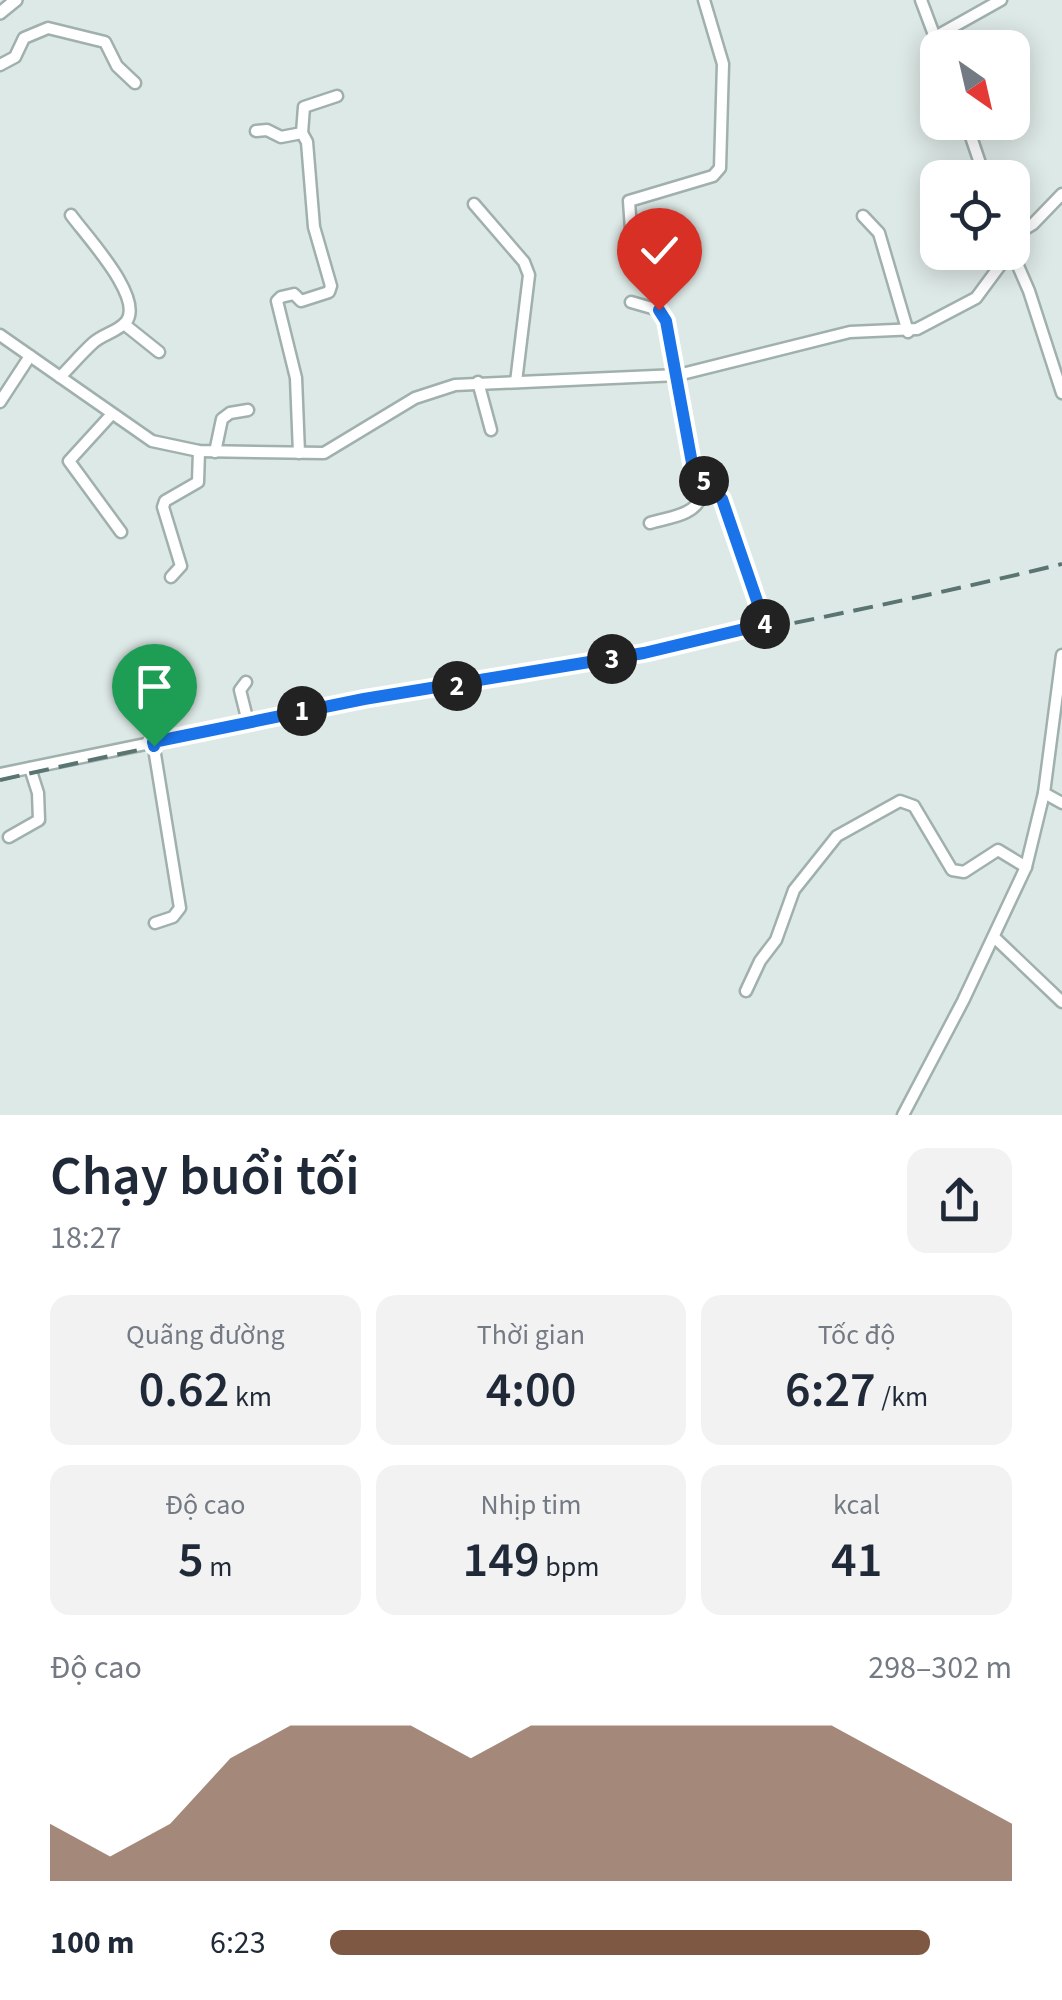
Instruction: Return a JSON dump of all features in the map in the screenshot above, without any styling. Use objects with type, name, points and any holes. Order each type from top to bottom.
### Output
[{"type":"street","points":[[0,13],[16,0]]},
{"type":"street","points":[[631,230],[629,201],[714,176],[720,168],[723,64],[704,0]]},
{"type":"street","points":[[921,0],[932,30]]},
{"type":"street","points":[[955,30],[1001,0]]},
{"type":"street","points":[[0,64],[15,56],[18,44],[28,35],[59,28],[104,42],[117,66],[136,83]]},
{"type":"street","points":[[299,453],[296,378],[277,302],[281,296],[294,294],[301,300],[329,292],[331,286],[314,227],[310,154],[302,133],[304,107],[337,96]]},
{"type":"street","points":[[256,131],[268,130],[281,137],[302,133]]},
{"type":"street","points":[[1030,226],[1062,194]]},
{"type":"street","points":[[474,204],[524,262],[529,275],[516,382]]},
{"type":"street","points":[[60,377],[94,342],[124,324],[131,311],[129,296],[70,215]]},
{"type":"street","points":[[862,216],[878,234],[908,332]]},
{"type":"street","points":[[0,335],[152,441],[199,452],[324,454],[415,398],[478,382],[678,375],[850,332],[908,332],[976,298],[997,270]]},
{"type":"street","points":[[1019,270],[1062,393]]},
{"type":"street","points":[[632,302],[662,313],[678,375],[694,474],[702,495],[693,510],[650,523]]},
{"type":"street","points":[[124,324],[159,352]]},
{"type":"street","points":[[0,402],[30,356]]},
{"type":"street","points":[[478,382],[491,430]]},
{"type":"street","points":[[215,452],[222,419],[230,412],[248,410]]},
{"type":"street","points":[[112,415],[69,461],[120,532]]},
{"type":"street","points":[[171,577],[181,566],[163,506],[198,482],[199,452]]},
{"type":"street","points":[[0,774],[364,699],[644,653],[766,627],[722,499],[694,474]]},
{"type":"street","points":[[902,1115],[1026,867],[1044,792],[1062,655]]},
{"type":"street","points":[[246,682],[240,690],[248,722]]},
{"type":"street","points":[[153,742],[180,908],[173,917],[155,923]]},
{"type":"street","points":[[9,837],[39,820],[38,793],[30,768]]},
{"type":"street","points":[[1044,792],[1062,803]]},
{"type":"street","points":[[746,992],[760,961],[776,940],[794,890],[837,836],[896,803],[904,800],[914,806],[955,872],[964,872],[998,850],[1026,867]]},
{"type":"street","points":[[994,937],[1062,1002]]},
{"type":"railway","points":[[0,780],[265,724],[797,622],[1062,564]]},
{"type":"route","points":[[154,746],[153,742],[364,699],[644,653],[765,624],[722,499],[694,474],[678,375],[674,371],[666,321],[659,310]]}]
